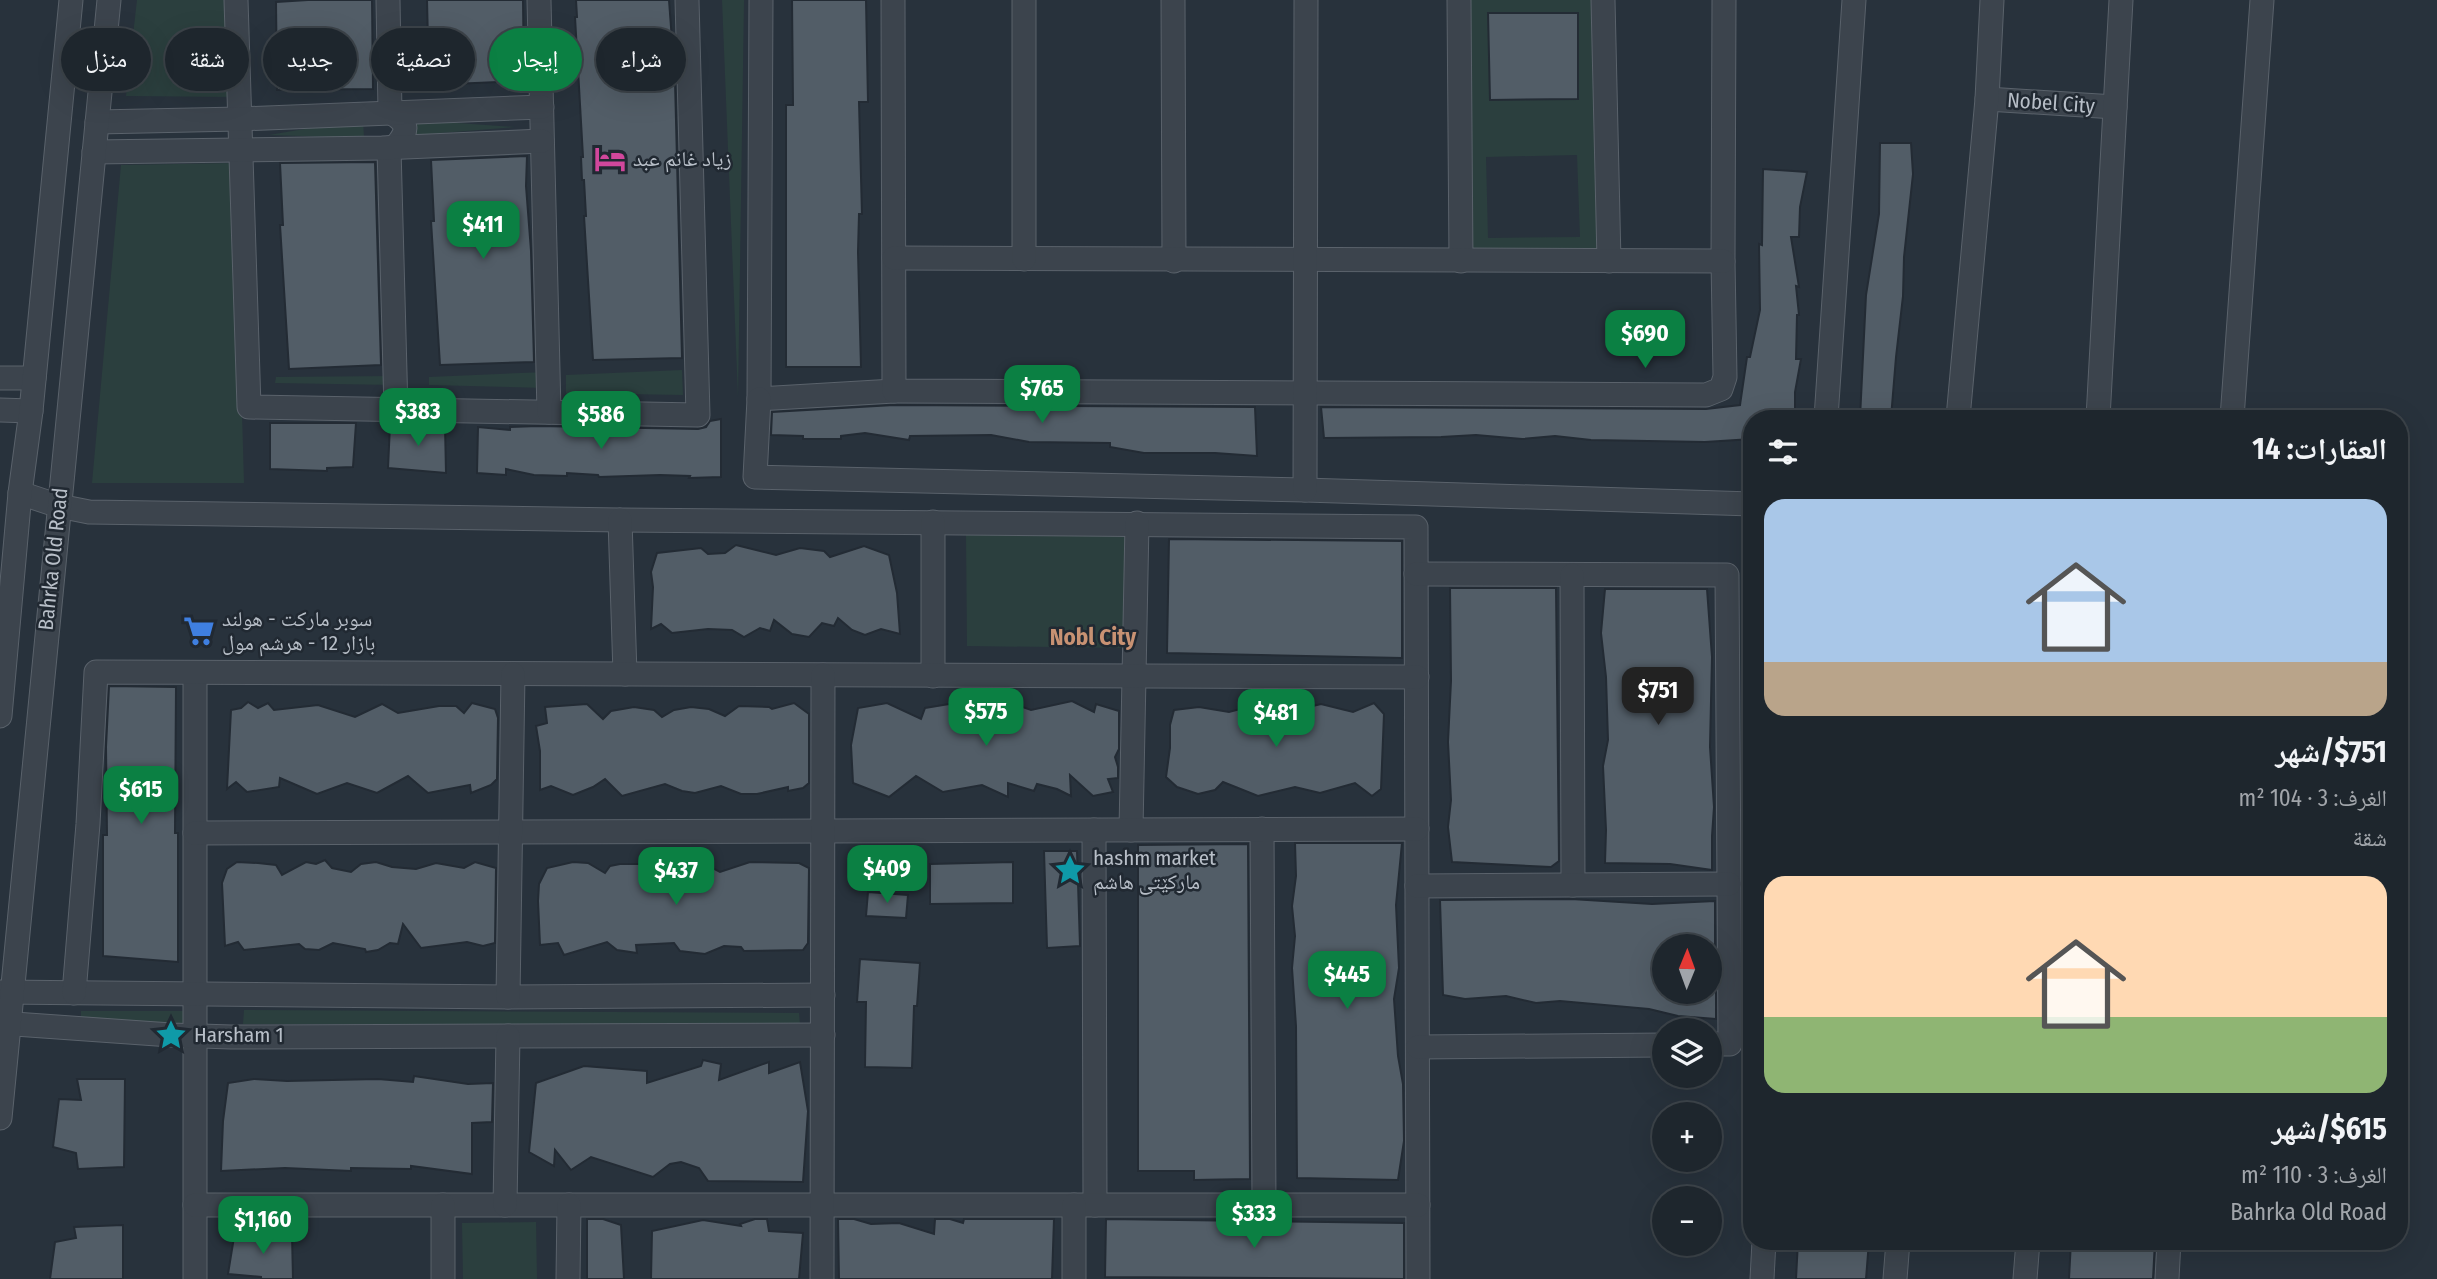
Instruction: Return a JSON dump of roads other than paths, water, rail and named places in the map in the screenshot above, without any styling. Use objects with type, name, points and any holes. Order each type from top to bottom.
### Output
[{"type":"street","name":"Bahrka Old Road","points":[[0,716],[20,493],[31,411],[71,0]]},
{"type":"street","name":"Bahrka Old Road","points":[[0,1118],[6,992],[108,0]]},
{"type":"street","points":[[236,0],[249,407],[698,415],[687,0]]},
{"type":"street","points":[[386,112],[388,0]]},
{"type":"street","points":[[539,0],[549,412]]},
{"type":"street","points":[[761,0],[759,399],[755,477],[1743,504]]},
{"type":"street","points":[[893,0],[894,391]]},
{"type":"street","points":[[1024,0],[1024,259]]},
{"type":"street","points":[[1173,0],[1174,261]]},
{"type":"street","points":[[1305,490],[1306,0]]},
{"type":"street","points":[[1459,0],[1461,261]]},
{"type":"street","points":[[1603,0],[1609,261]]},
{"type":"street","points":[[759,399],[894,391],[1706,395],[1721,389],[1725,377],[1724,0]]},
{"type":"street","points":[[1827,410],[1854,0]]},
{"type":"street","points":[[1959,410],[1987,99],[1992,0]]},
{"type":"street","points":[[2098,410],[2121,0]]},
{"type":"street","points":[[2233,410],[2262,0]]},
{"type":"street","name":"Nobel City","points":[[1987,99],[2115,107]]},
{"type":"street","points":[[97,122],[542,107]]},
{"type":"street","points":[[386,112],[374,121],[370,131],[374,140],[388,148]]},
{"type":"street","points":[[94,152],[388,148],[542,141]]},
{"type":"street","points":[[388,148],[396,410]]},
{"type":"street","points":[[894,258],[1723,261]]},
{"type":"street","points":[[0,378],[34,379]]},
{"type":"street","points":[[0,411],[31,411]]},
{"type":"street","points":[[20,493],[58,506],[89,512],[1416,527],[1418,1279]]},
{"type":"street","points":[[620,520],[625,674]]},
{"type":"street","points":[[933,522],[933,676]]},
{"type":"street","points":[[1131,830],[1137,523]]},
{"type":"street","points":[[1416,574],[1727,575],[1730,1044],[1722,1044]]},
{"type":"street","points":[[1572,575],[1573,885]]},
{"type":"street","points":[[75,993],[96,672],[1417,677]]},
{"type":"street","points":[[195,674],[195,1279]]},
{"type":"street","points":[[508,997],[513,674]]},
{"type":"street","points":[[822,1279],[823,675]]},
{"type":"street","points":[[1262,829],[1264,1205]]},
{"type":"street","points":[[195,833],[1417,829]]},
{"type":"street","points":[[1074,1279],[1084,1205],[1094,830]]},
{"type":"street","points":[[1417,886],[1729,884]]},
{"type":"street","points":[[6,992],[508,997],[823,995]]},
{"type":"street","points":[[4,1023],[195,1037],[822,1035]]},
{"type":"street","points":[[505,1205],[508,1036]]},
{"type":"street","points":[[1418,1047],[1652,1045]]},
{"type":"street","points":[[195,1205],[1418,1205]]},
{"type":"street","points":[[443,1205],[443,1279]]},
{"type":"street","points":[[568,1279],[569,1205]]},
{"type":"street","points":[[1762,1279],[1764,1250]]},
{"type":"street","points":[[1895,1279],[1897,1250]]},
{"type":"street","points":[[2025,1279],[2027,1250]]},
{"type":"street","points":[[2166,1279],[2168,1250]]},
{"type":"place","name":"زياد غانم عبد","points":[[610,159]]},
{"type":"place","name":"سوبر ماركت - هولند بازار 12 - هرشم مول","points":[[199,631]]},
{"type":"place","name":"hashm market مارکێتی هاشم","points":[[1070,870]]},
{"type":"place","name":"Harsham 1","points":[[171,1035]]},
{"type":"district","name":"Nobl City","points":[[1093,637]]}]
